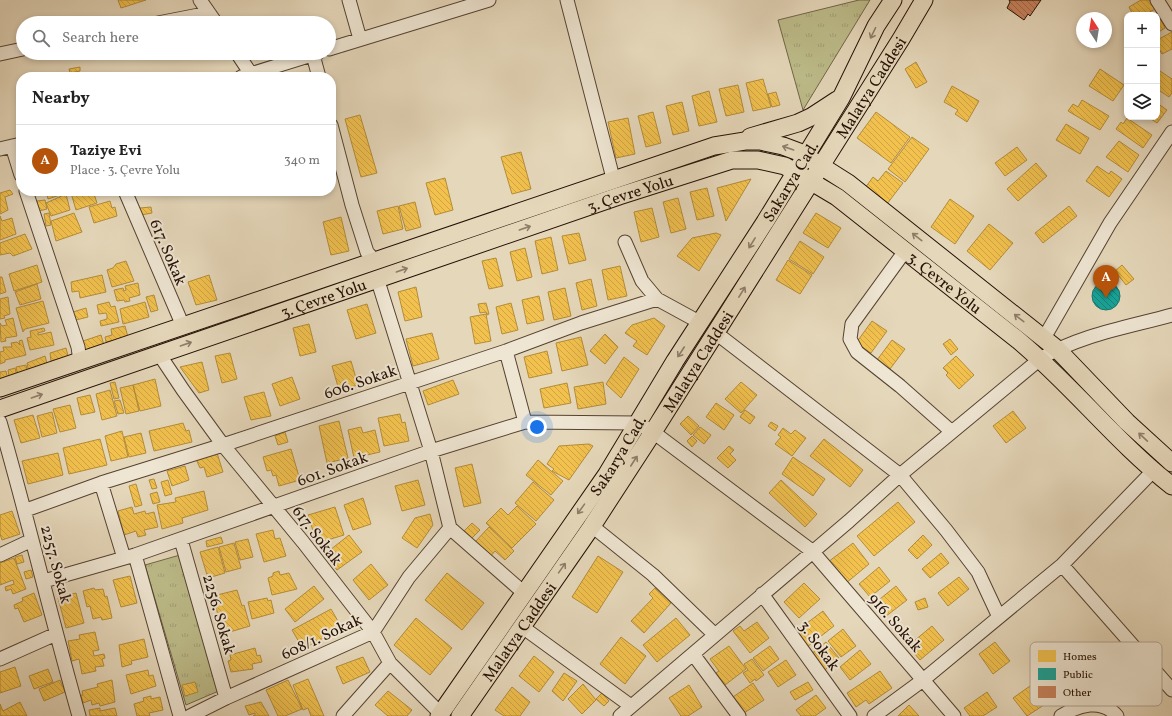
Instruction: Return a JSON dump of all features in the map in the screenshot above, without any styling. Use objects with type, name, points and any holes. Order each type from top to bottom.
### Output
[{"type":"main road","name":"Sakarya Cad.","points":[[440,715],[607,474],[637,423],[841,98],[876,26],[893,0]]},
{"type":"main road","name":"Malatya Caddesi","points":[[460,716],[521,626],[592,526],[653,432],[901,39],[924,0]]},
{"type":"main road","points":[[729,142],[798,123],[811,117],[841,98]]},
{"type":"main road","name":"3. Çevre Yolu","points":[[0,388],[613,178],[729,142],[768,142],[791,148],[848,182],[1051,343],[1127,422],[1172,463]]},
{"type":"main road","name":"3. Çevre Yolu","points":[[0,408],[377,278],[718,163],[738,160],[758,160],[778,163],[796,171],[837,197],[1040,358],[1114,435],[1153,471],[1172,486]]},
{"type":"street","points":[[200,0],[211,16]]},
{"type":"street","points":[[349,0],[360,39]]},
{"type":"street","points":[[336,47],[488,0]]},
{"type":"street","points":[[567,0],[613,178]]},
{"type":"street","points":[[1158,0],[1172,24]]},
{"type":"street","points":[[0,54],[16,51]]},
{"type":"street","points":[[239,60],[245,72]]},
{"type":"street","points":[[256,72],[295,60]]},
{"type":"street","points":[[316,60],[318,72]]},
{"type":"street","points":[[620,716],[900,475],[1040,358],[1051,343],[1110,223],[1172,132]]},
{"type":"street","points":[[336,144],[352,205],[367,252],[374,260]]},
{"type":"street","points":[[11,146],[16,160]]},
{"type":"street","points":[[28,196],[78,348],[80,361]]},
{"type":"street","name":"617. Sokak","points":[[127,196],[183,326]]},
{"type":"street","points":[[625,242],[642,281],[657,300],[701,323]]},
{"type":"street","points":[[905,251],[852,324],[850,339],[857,352],[900,386],[952,432]]},
{"type":"street","points":[[377,278],[431,451],[450,528],[524,593]]},
{"type":"street","name":"606. Sokak","points":[[26,510],[101,483],[223,445],[506,351],[581,323],[657,300]]},
{"type":"street","points":[[1051,343],[1082,339],[1172,315]]},
{"type":"street","points":[[716,333],[900,475],[946,530],[978,572],[999,617]]},
{"type":"street","points":[[506,351],[525,422]]},
{"type":"street","name":"617. Sokak","points":[[159,354],[223,445],[303,542],[373,632],[390,663],[440,715]]},
{"type":"street","name":"2257. Sokak","points":[[0,422],[26,510],[32,540],[44,581],[56,634],[79,716]]},
{"type":"street","name":"601. Sokak","points":[[44,581],[129,557],[181,540],[431,451],[525,422],[637,423]]},
{"type":"street","name":"916. Sokak","points":[[637,423],[653,432],[812,551],[954,716]]},
{"type":"street","points":[[874,716],[923,680],[1062,565],[1153,471]]},
{"type":"street","points":[[101,483],[129,557],[180,716]]},
{"type":"street","points":[[592,526],[653,575],[715,635]]},
{"type":"street","name":"608/1. Sokak","points":[[190,716],[226,698],[373,632],[409,577],[450,528]]},
{"type":"street","points":[[0,555],[32,540]]},
{"type":"street","name":"2256. Sokak","points":[[181,540],[226,698]]},
{"type":"street","points":[[1062,565],[1130,642]]},
{"type":"street","name":"3. Sokak","points":[[762,594],[850,716]]},
{"type":"street","points":[[521,626],[631,706]]},
{"type":"street","points":[[0,659],[56,634]]},
{"type":"street","points":[[693,654],[739,716]]},
{"type":"street","points":[[343,716],[390,663]]},
{"type":"street","points":[[1162,679],[1172,690]]},
{"type":"street","points":[[1061,716],[1084,706]]},
{"type":"street","points":[[1101,706],[1105,707],[1117,716]]},
{"type":"green space","points":[[859,0],[870,0],[803,110],[778,20]]},
{"type":"green space","points":[[180,555],[221,690],[186,705],[145,565]]},
{"type":"building: Homes","points":[[118,0],[146,0],[121,8]]},
{"type":"building: Homes","points":[[1141,0],[1149,0],[1155,9],[1150,12],[1132,12],[1129,7]]},
{"type":"building: Homes","points":[[1160,19],[1165,28],[1160,31]]},
{"type":"building: Homes","points":[[1172,32],[1172,49],[1162,54],[1160,51],[1160,38]]},
{"type":"building: Homes","points":[[916,62],[927,82],[916,88],[905,69]]},
{"type":"building: Homes","points":[[80,67],[80,71],[70,72],[69,69]]},
{"type":"building: Homes","points":[[1100,69],[1124,85],[1113,101],[1089,86]]},
{"type":"building: Homes","points":[[1160,71],[1172,79],[1172,93],[1169,97],[1160,91]]},
{"type":"building: Homes","points":[[763,79],[771,107],[753,111],[746,83]]},
{"type":"building: Homes","points":[[738,85],[744,112],[726,116],[719,89]]},
{"type":"building: Homes","points":[[952,86],[979,101],[967,122],[955,114],[958,110],[944,102]]},
{"type":"building: Homes","points":[[709,91],[717,122],[699,126],[692,96]]},
{"type":"building: Homes","points":[[776,92],[780,105],[772,107],[768,94]]},
{"type":"building: Homes","points":[[1082,100],[1109,116],[1100,130],[1068,111],[1073,104],[1078,107]]},
{"type":"building: Homes","points":[[682,102],[689,131],[673,135],[666,106]]},
{"type":"building: Homes","points":[[1160,105],[1167,110],[1160,119]]},
{"type":"building: Homes","points":[[653,112],[661,143],[646,147],[638,116]]},
{"type":"building: Homes","points":[[876,112],[910,137],[891,163],[857,138]]},
{"type":"building: Homes","points":[[360,115],[377,173],[361,177],[345,119]]},
{"type":"building: Homes","points":[[628,118],[635,154],[616,158],[608,122]]},
{"type":"building: Homes","points":[[1126,120],[1130,120],[1152,135],[1143,148],[1116,129],[1121,122],[1123,124]]},
{"type":"building: Homes","points":[[1152,120],[1159,120],[1157,123]]},
{"type":"building: Homes","points":[[1066,124],[1089,138],[1080,154],[1056,140]]},
{"type":"building: Homes","points":[[912,137],[929,149],[905,182],[888,169]]},
{"type":"building: Homes","points":[[1119,141],[1139,155],[1128,172],[1106,157]]},
{"type":"building: Homes","points":[[1017,147],[1027,160],[1005,176],[995,163]]},
{"type":"building: Homes","points":[[521,152],[531,189],[512,194],[501,157]]},
{"type":"building: Homes","points":[[1036,163],[1047,176],[1018,201],[1007,189]]},
{"type":"building: Homes","points":[[1097,166],[1109,174],[1111,171],[1122,179],[1109,197],[1086,181]]},
{"type":"building: Homes","points":[[886,171],[903,183],[887,204],[865,188],[873,177],[878,181]]},
{"type":"building: Homes","points":[[445,178],[453,210],[435,215],[426,183]]},
{"type":"building: Homes","points":[[751,179],[726,221],[717,188]]},
{"type":"building: Homes","points":[[707,188],[714,216],[697,220],[690,192]]},
{"type":"building: Homes","points":[[10,190],[13,194],[5,197],[8,210],[0,214],[0,193]]},
{"type":"building: Homes","points":[[47,196],[57,196],[48,199]]},
{"type":"building: Homes","points":[[62,196],[66,196],[70,210],[51,216],[46,203]]},
{"type":"building: Homes","points":[[72,196],[95,196],[97,203],[76,210]]},
{"type":"building: Homes","points":[[678,198],[686,229],[671,233],[663,202]]},
{"type":"building: Homes","points":[[950,199],[974,216],[955,244],[931,227]]},
{"type":"building: Homes","points":[[45,200],[47,209],[39,211],[37,201]]},
{"type":"building: Homes","points":[[110,201],[112,208],[115,207],[117,216],[94,223],[89,207]]},
{"type":"building: Homes","points":[[415,202],[421,227],[406,231],[399,206]]},
{"type":"building: Homes","points":[[398,206],[403,229],[383,234],[377,211]]},
{"type":"building: Homes","points":[[1069,206],[1077,216],[1043,243],[1035,233]]},
{"type":"building: Homes","points":[[151,207],[152,213],[141,215],[140,208]]},
{"type":"building: Homes","points":[[652,208],[659,237],[641,242],[634,212]]},
{"type":"building: Homes","points":[[49,213],[51,225],[46,226],[44,214]]},
{"type":"building: Homes","points":[[74,213],[82,232],[56,241],[51,221]]},
{"type":"building: Homes","points":[[816,213],[841,228],[828,248],[803,233]]},
{"type":"building: Homes","points":[[0,216],[2,221],[12,218],[16,234],[0,240]]},
{"type":"building: Homes","points":[[341,217],[349,251],[331,255],[323,222]]},
{"type":"building: Homes","points":[[989,224],[1013,243],[990,270],[967,251]]},
{"type":"building: Homes","points":[[579,233],[586,260],[569,264],[562,236]]},
{"type":"building: Homes","points":[[716,233],[721,235],[699,271],[677,256],[692,238]]},
{"type":"building: Homes","points":[[25,234],[32,249],[13,256],[10,253],[0,255],[0,243]]},
{"type":"building: Homes","points":[[551,237],[558,270],[542,274],[535,241]]},
{"type":"building: Homes","points":[[800,241],[824,257],[813,274],[789,259]]},
{"type":"building: Homes","points":[[525,248],[532,277],[517,281],[510,252]]},
{"type":"building: Homes","points":[[496,258],[503,286],[489,289],[482,261]]},
{"type":"building: Homes","points":[[788,260],[812,275],[800,294],[776,280]]},
{"type":"building: Homes","points":[[126,261],[134,281],[112,287],[107,270],[113,268],[116,264]]},
{"type":"building: Homes","points":[[37,265],[42,282],[14,291],[9,274]]},
{"type":"building: Homes","points":[[1122,265],[1134,279],[1126,285],[1115,271]]},
{"type":"building: Homes","points":[[620,266],[627,296],[608,300],[602,270]]},
{"type":"building: Homes","points":[[102,275],[106,292],[80,298],[79,291],[72,292],[71,282]]},
{"type":"building: Homes","points":[[209,275],[217,300],[196,305],[188,282]]},
{"type":"building: Homes","points":[[0,277],[2,277],[6,292],[0,294]]},
{"type":"building: Homes","points":[[591,279],[597,306],[582,310],[576,283]]},
{"type":"building: Homes","points":[[138,283],[140,295],[129,298],[130,301],[117,301],[114,290],[123,288],[124,291],[126,290],[125,286]]},
{"type":"building: Homes","points":[[37,284],[41,299],[20,305],[15,292]]},
{"type":"building: Homes","points":[[416,287],[422,317],[405,321],[398,292]]},
{"type":"building: Homes","points":[[565,288],[571,316],[554,320],[548,292]]},
{"type":"building: Homes","points":[[154,295],[158,310],[151,312],[146,297]]},
{"type":"building: Homes","points":[[539,296],[544,320],[527,324],[522,300]]},
{"type":"building: Homes","points":[[8,297],[10,314],[4,316],[5,318],[0,319],[0,299]]},
{"type":"building: Homes","points":[[43,301],[49,323],[25,329],[23,332],[16,308]]},
{"type":"building: Homes","points":[[109,302],[111,307],[115,306],[119,322],[101,326],[100,321],[107,319],[107,315],[106,313],[99,314],[97,305]]},
{"type":"building: Homes","points":[[145,302],[149,317],[123,324],[120,309]]},
{"type":"building: Homes","points":[[486,303],[489,314],[487,315],[486,312],[480,313],[478,304]]},
{"type":"building: Homes","points":[[511,303],[518,330],[502,334],[496,307]]},
{"type":"building: Homes","points":[[367,304],[376,333],[356,339],[347,310]]},
{"type":"building: Homes","points":[[86,308],[88,317],[76,320],[73,312]]},
{"type":"building: Homes","points":[[486,314],[491,341],[475,344],[470,317]]},
{"type":"building: Homes","points":[[13,318],[17,336],[5,338],[6,341],[1,342],[0,323],[2,326],[7,325],[5,320]]},
{"type":"building: Homes","points":[[654,318],[665,326],[647,355],[633,346],[637,341],[625,333],[632,325]]},
{"type":"building: Homes","points":[[872,321],[887,331],[871,353],[856,343]]},
{"type":"building: Homes","points":[[309,324],[316,352],[300,356],[293,328]]},
{"type":"building: Homes","points":[[125,326],[128,337],[106,342],[105,337],[112,335],[111,329]]},
{"type":"building: Homes","points":[[44,328],[45,331],[38,333],[38,335],[51,332],[54,345],[30,350],[27,338],[31,337],[30,331]]},
{"type":"building: Homes","points":[[432,333],[439,359],[413,366],[406,339]]},
{"type":"building: Homes","points":[[605,334],[618,347],[605,364],[590,351]]},
{"type":"building: Homes","points":[[101,335],[104,345],[83,352],[80,342]]},
{"type":"building: Homes","points":[[581,337],[588,365],[562,371],[556,343]]},
{"type":"building: Homes","points":[[950,339],[958,349],[951,355],[943,344]]},
{"type":"building: Homes","points":[[22,340],[26,355],[5,360],[5,362],[0,364],[0,352],[4,351],[3,347],[12,347],[11,343],[17,342],[20,345],[19,341]]},
{"type":"building: Homes","points":[[892,340],[905,349],[890,369],[877,360]]},
{"type":"building: Homes","points":[[66,348],[68,356],[51,361],[50,353]]},
{"type":"building: Homes","points":[[547,351],[552,373],[529,378],[524,357]]},
{"type":"building: Homes","points":[[230,353],[237,379],[222,383],[215,356]]},
{"type":"building: Homes","points":[[45,356],[48,367],[29,373],[27,363]]},
{"type":"building: Homes","points":[[956,356],[974,375],[959,389],[946,375],[948,373],[943,368]]},
{"type":"building: Homes","points":[[624,357],[639,369],[621,398],[606,384]]},
{"type":"building: Homes","points":[[351,361],[358,385],[339,390],[332,366]]},
{"type":"building: Homes","points":[[202,362],[209,390],[199,393],[180,367]]},
{"type":"building: Homes","points":[[26,365],[28,374],[18,376],[16,367]]},
{"type":"building: Homes","points":[[15,368],[18,380],[10,381],[8,370]]},
{"type":"building: Homes","points":[[6,371],[8,380],[0,381],[0,372]]},
{"type":"building: Homes","points":[[292,377],[300,399],[280,406],[272,384]]},
{"type":"building: Homes","points":[[155,379],[161,406],[140,411],[133,385]]},
{"type":"building: Homes","points":[[453,380],[459,394],[428,405],[423,391]]},
{"type":"building: Homes","points":[[115,382],[119,398],[114,399],[110,383]]},
{"type":"building: Homes","points":[[603,382],[606,404],[578,409],[574,387]]},
{"type":"building: Homes","points":[[741,382],[757,395],[741,413],[725,399]]},
{"type":"building: Homes","points":[[567,383],[571,403],[544,408],[540,389]]},
{"type":"building: Homes","points":[[133,385],[139,411],[126,414],[120,388]]},
{"type":"building: Homes","points":[[110,390],[117,416],[102,420],[96,394]]},
{"type":"building: Homes","points":[[264,392],[271,416],[251,420],[244,397]]},
{"type":"building: Homes","points":[[90,395],[95,412],[81,415],[77,398]]},
{"type":"building: Homes","points":[[120,400],[124,413],[118,414],[114,401]]},
{"type":"building: Homes","points":[[716,403],[734,415],[724,430],[706,417]]},
{"type":"building: Homes","points":[[70,405],[76,428],[60,432],[53,409]]},
{"type":"building: Homes","points":[[745,410],[755,417],[750,424],[740,417]]},
{"type":"building: Homes","points":[[1013,411],[1026,428],[1006,443],[993,426]]},
{"type":"building: Homes","points":[[52,412],[57,433],[42,437],[37,416]]},
{"type":"building: Homes","points":[[400,414],[402,423],[405,422],[409,441],[384,446],[378,418]]},
{"type":"building: Homes","points":[[33,415],[40,438],[21,443],[14,420]]},
{"type":"building: Homes","points":[[688,416],[699,426],[691,435],[680,424]]},
{"type":"building: Homes","points":[[339,421],[348,458],[327,463],[319,426]]},
{"type":"building: Homes","points":[[771,422],[778,426],[775,431],[768,426]]},
{"type":"building: Homes","points":[[183,423],[186,431],[189,430],[192,442],[154,451],[149,431]]},
{"type":"building: Homes","points":[[361,427],[363,433],[375,430],[380,452],[354,458],[348,430]]},
{"type":"building: Homes","points":[[700,427],[711,435],[704,444],[693,435]]},
{"type":"building: Homes","points":[[783,428],[791,434],[795,430],[806,438],[792,456],[775,444],[781,437],[778,435]]},
{"type":"building: Homes","points":[[122,431],[128,457],[111,461],[105,436]]},
{"type":"building: Homes","points":[[285,432],[288,442],[278,445],[275,436]]},
{"type":"building: Homes","points":[[141,433],[146,453],[129,457],[124,437]]},
{"type":"building: Homes","points":[[692,436],[697,441],[692,447],[687,441]]},
{"type":"building: Homes","points":[[100,439],[107,465],[69,474],[63,448]]},
{"type":"building: Homes","points":[[824,439],[863,470],[850,487],[810,456]]},
{"type":"building: Homes","points":[[589,444],[593,446],[569,480],[552,471],[554,469],[547,464],[559,446]]},
{"type":"building: Homes","points":[[729,446],[734,450],[730,454],[736,460],[728,468],[717,458]]},
{"type":"building: Homes","points":[[291,449],[300,480],[279,486],[276,475],[273,476],[271,470],[267,471],[263,457]]},
{"type":"building: Homes","points":[[58,453],[63,475],[28,484],[22,461]]},
{"type":"building: Homes","points":[[217,453],[223,472],[207,477],[204,467],[200,468],[196,459]]},
{"type":"building: Homes","points":[[793,457],[825,479],[813,496],[782,474]]},
{"type":"building: Homes","points":[[538,460],[563,481],[551,495],[526,475]]},
{"type":"building: Homes","points":[[472,464],[481,503],[464,507],[455,468]]},
{"type":"building: Homes","points":[[185,466],[189,480],[172,486],[167,471]]},
{"type":"building: Homes","points":[[154,479],[157,488],[152,489],[149,480]]},
{"type":"building: Homes","points":[[168,480],[172,494],[165,496],[161,482]]},
{"type":"building: Homes","points":[[418,480],[425,505],[402,511],[395,486]]},
{"type":"building: Homes","points":[[781,480],[817,514],[805,527],[769,493]]},
{"type":"building: Homes","points":[[533,482],[554,500],[536,521],[515,503]]},
{"type":"building: Homes","points":[[136,484],[142,505],[135,507],[129,486]]},
{"type":"building: Homes","points":[[204,491],[208,510],[182,518],[183,523],[162,529],[157,505],[176,502],[175,498]]},
{"type":"building: Homes","points":[[157,492],[160,502],[153,504],[150,494]]},
{"type":"building: Homes","points":[[363,498],[371,524],[353,530],[344,505]]},
{"type":"building: Homes","points":[[898,502],[915,522],[874,556],[857,536]]},
{"type":"building: Homes","points":[[517,506],[536,524],[512,548],[486,523],[501,508],[508,515]]},
{"type":"building: Homes","points":[[132,507],[134,514],[145,511],[146,514],[154,512],[158,527],[144,530],[146,535],[138,537],[136,531],[124,535],[118,511]]},
{"type":"building: Homes","points":[[335,507],[344,535],[321,542],[318,533],[314,534],[308,515]]},
{"type":"building: Homes","points":[[12,511],[20,534],[2,540],[0,534],[0,515]]},
{"type":"building: Homes","points":[[430,514],[433,525],[417,548],[402,538],[415,518]]},
{"type":"building: Homes","points":[[472,523],[480,530],[470,540],[462,533]]},
{"type":"building: Homes","points":[[489,527],[514,551],[505,560],[495,551],[490,557],[475,542]]},
{"type":"building: Homes","points":[[273,530],[275,539],[280,538],[286,556],[264,562],[256,534]]},
{"type":"building: Homes","points":[[349,535],[362,552],[337,570],[325,554]]},
{"type":"building: Homes","points":[[923,535],[932,545],[917,559],[908,550]]},
{"type":"building: Homes","points":[[221,537],[223,543],[207,547],[206,541]]},
{"type":"building: Homes","points":[[248,539],[253,557],[240,560],[235,542]]},
{"type":"building: Homes","points":[[234,543],[241,568],[226,572],[219,547]]},
{"type":"building: Homes","points":[[853,543],[869,564],[845,584],[828,562]]},
{"type":"building: Homes","points":[[218,547],[225,573],[208,578],[200,552]]},
{"type":"building: Homes","points":[[941,553],[949,563],[930,578],[922,569]]},
{"type":"building: Homes","points":[[22,555],[24,562],[17,564],[15,557]]},
{"type":"building: Homes","points":[[598,556],[623,572],[597,613],[572,597]]},
{"type":"building: Homes","points":[[14,558],[26,589],[13,594],[11,589],[6,591],[5,587],[14,584],[13,580],[0,585],[0,563]]},
{"type":"building: Homes","points":[[371,564],[388,585],[369,600],[353,580]]},
{"type":"building: Homes","points":[[879,567],[890,581],[870,597],[859,584]]},
{"type":"building: Homes","points":[[31,570],[33,577],[26,579],[24,572]]},
{"type":"building: Homes","points":[[279,571],[280,575],[289,573],[297,589],[272,595],[268,578],[273,576],[273,573]]},
{"type":"building: Homes","points":[[447,573],[484,603],[462,630],[425,600]]},
{"type":"building: Homes","points":[[130,576],[137,603],[121,607],[113,580]]},
{"type":"building: Homes","points":[[959,577],[969,589],[948,606],[938,593]]},
{"type":"building: Homes","points":[[804,583],[820,599],[799,618],[784,602]]},
{"type":"building: Homes","points":[[314,586],[324,599],[295,622],[285,609]]},
{"type":"building: Homes","points":[[896,586],[907,600],[885,617],[875,603]]},
{"type":"building: Homes","points":[[94,588],[95,590],[103,589],[105,597],[107,596],[112,618],[102,620],[101,617],[93,619],[90,606],[87,607],[83,591]]},
{"type":"building: Homes","points":[[655,588],[671,603],[644,633],[631,621],[653,598],[649,594]]},
{"type":"building: Homes","points":[[237,590],[242,606],[244,605],[250,626],[223,634],[213,596]]},
{"type":"building: Homes","points":[[34,593],[42,615],[24,622],[18,608],[15,609],[14,605],[23,601],[22,598]]},
{"type":"building: Homes","points":[[76,593],[84,623],[66,628],[58,598]]},
{"type":"building: Homes","points":[[267,598],[268,601],[271,600],[274,613],[252,619],[248,602]]},
{"type":"building: Homes","points":[[925,598],[928,607],[918,610],[915,602]]},
{"type":"building: Homes","points":[[331,609],[342,628],[303,649],[292,630]]},
{"type":"building: Homes","points":[[823,611],[834,626],[807,647],[795,632]]},
{"type":"building: Homes","points":[[416,618],[452,648],[430,675],[394,645]]},
{"type":"building: Homes","points":[[676,618],[690,635],[657,662],[643,645]]},
{"type":"building: Homes","points":[[757,622],[769,638],[750,653],[733,631],[740,626],[744,631]]},
{"type":"building: Homes","points":[[932,626],[944,640],[920,660],[908,646]]},
{"type":"building: Homes","points":[[843,629],[856,646],[841,657],[828,641]]},
{"type":"building: Homes","points":[[95,632],[99,650],[93,651],[94,656],[104,654],[105,658],[102,659],[104,666],[95,667],[96,671],[82,674],[79,659],[72,661],[68,641],[80,639],[79,635]]},
{"type":"building: Homes","points":[[621,637],[646,656],[625,684],[600,664]]},
{"type":"building: Homes","points":[[144,639],[148,657],[131,661],[132,664],[122,667],[119,645]]},
{"type":"building: Homes","points":[[826,642],[839,658],[825,670],[811,654]]},
{"type":"building: Homes","points":[[995,642],[1010,661],[993,674],[979,654]]},
{"type":"building: Homes","points":[[729,646],[746,669],[725,685],[716,673],[719,671],[710,659]]},
{"type":"building: Homes","points":[[770,646],[779,659],[763,671],[753,658]]},
{"type":"building: Homes","points":[[255,648],[257,656],[260,655],[262,662],[252,664],[253,669],[231,672],[228,661],[231,660],[230,655]]},
{"type":"building: Homes","points":[[860,650],[871,664],[850,680],[840,667]]},
{"type":"building: Homes","points":[[534,656],[554,672],[539,692],[519,676]]},
{"type":"building: Homes","points":[[363,657],[370,672],[343,684],[336,667]]},
{"type":"building: Homes","points":[[752,659],[764,675],[756,681],[755,679],[750,683],[743,673],[748,670],[744,664]]},
{"type":"building: Homes","points":[[786,660],[796,675],[778,687],[768,672]]},
{"type":"building: Homes","points":[[15,667],[21,686],[0,693],[0,672]]},
{"type":"building: Homes","points":[[48,669],[53,682],[34,689],[29,676]]},
{"type":"building: Homes","points":[[148,670],[149,676],[153,675],[156,686],[131,694],[126,675]]},
{"type":"building: Homes","points":[[880,671],[892,688],[869,704],[866,700],[856,707],[847,693]]},
{"type":"building: Homes","points":[[564,673],[577,681],[563,701],[552,691]]},
{"type":"building: Homes","points":[[308,679],[324,716],[311,716],[308,708],[303,710],[293,685]]},
{"type":"building: Homes","points":[[60,680],[65,692],[44,701],[39,689]]},
{"type":"building: Homes","points":[[112,680],[115,702],[100,706],[99,703],[92,705],[91,700],[83,703],[81,695],[83,695],[82,691],[98,687],[97,684]]},
{"type":"building: Homes","points":[[288,680],[302,709],[285,716],[278,716],[266,690]]},
{"type":"building: Homes","points":[[195,682],[198,692],[185,696],[182,685]]},
{"type":"building: Homes","points":[[808,682],[813,690],[795,700],[790,692]]},
{"type":"building: Homes","points":[[753,683],[764,700],[744,713],[733,697]]},
{"type":"building: Homes","points":[[583,684],[596,700],[582,714],[568,699]]},
{"type":"building: Homes","points":[[689,685],[702,707],[688,716],[681,716],[669,698]]},
{"type":"building: Homes","points":[[1030,686],[1030,706],[1042,706],[1027,716],[1013,698]]},
{"type":"building: Homes","points":[[512,687],[530,702],[520,716],[504,716],[495,710]]},
{"type":"building: Homes","points":[[388,691],[412,710],[407,716],[388,716],[375,705]]},
{"type":"building: Homes","points":[[987,692],[997,707],[983,716],[970,716],[964,708]]},
{"type":"building: Homes","points":[[602,693],[609,701],[604,706],[596,699]]},
{"type":"building: Homes","points":[[816,695],[826,708],[815,716],[801,716],[796,710]]},
{"type":"building: Homes","points":[[151,696],[151,699],[160,697],[163,710],[149,713],[150,716],[137,716],[134,704],[144,701],[143,698]]},
{"type":"building: Homes","points":[[20,702],[27,716],[0,716],[0,704],[3,711]]},
{"type":"building: Homes","points":[[261,702],[269,716],[253,716],[255,713],[249,715],[245,706]]},
{"type":"building: Homes","points":[[909,705],[919,716],[898,716]]},
{"type":"building: Homes","points":[[100,708],[100,711],[115,708],[117,716],[90,716],[89,710]]},
{"type":"building: Public","points":[[1106,282],[1116,286],[1120,296],[1116,306],[1106,310],[1096,306],[1092,296],[1096,286]]},
{"type":"building: Other","points":[[1009,0],[1041,0],[1030,16],[1028,14],[1024,20],[1007,8],[1010,2]]},
{"type":"place","name":"Taziye Evi","points":[[1106,298]]}]
